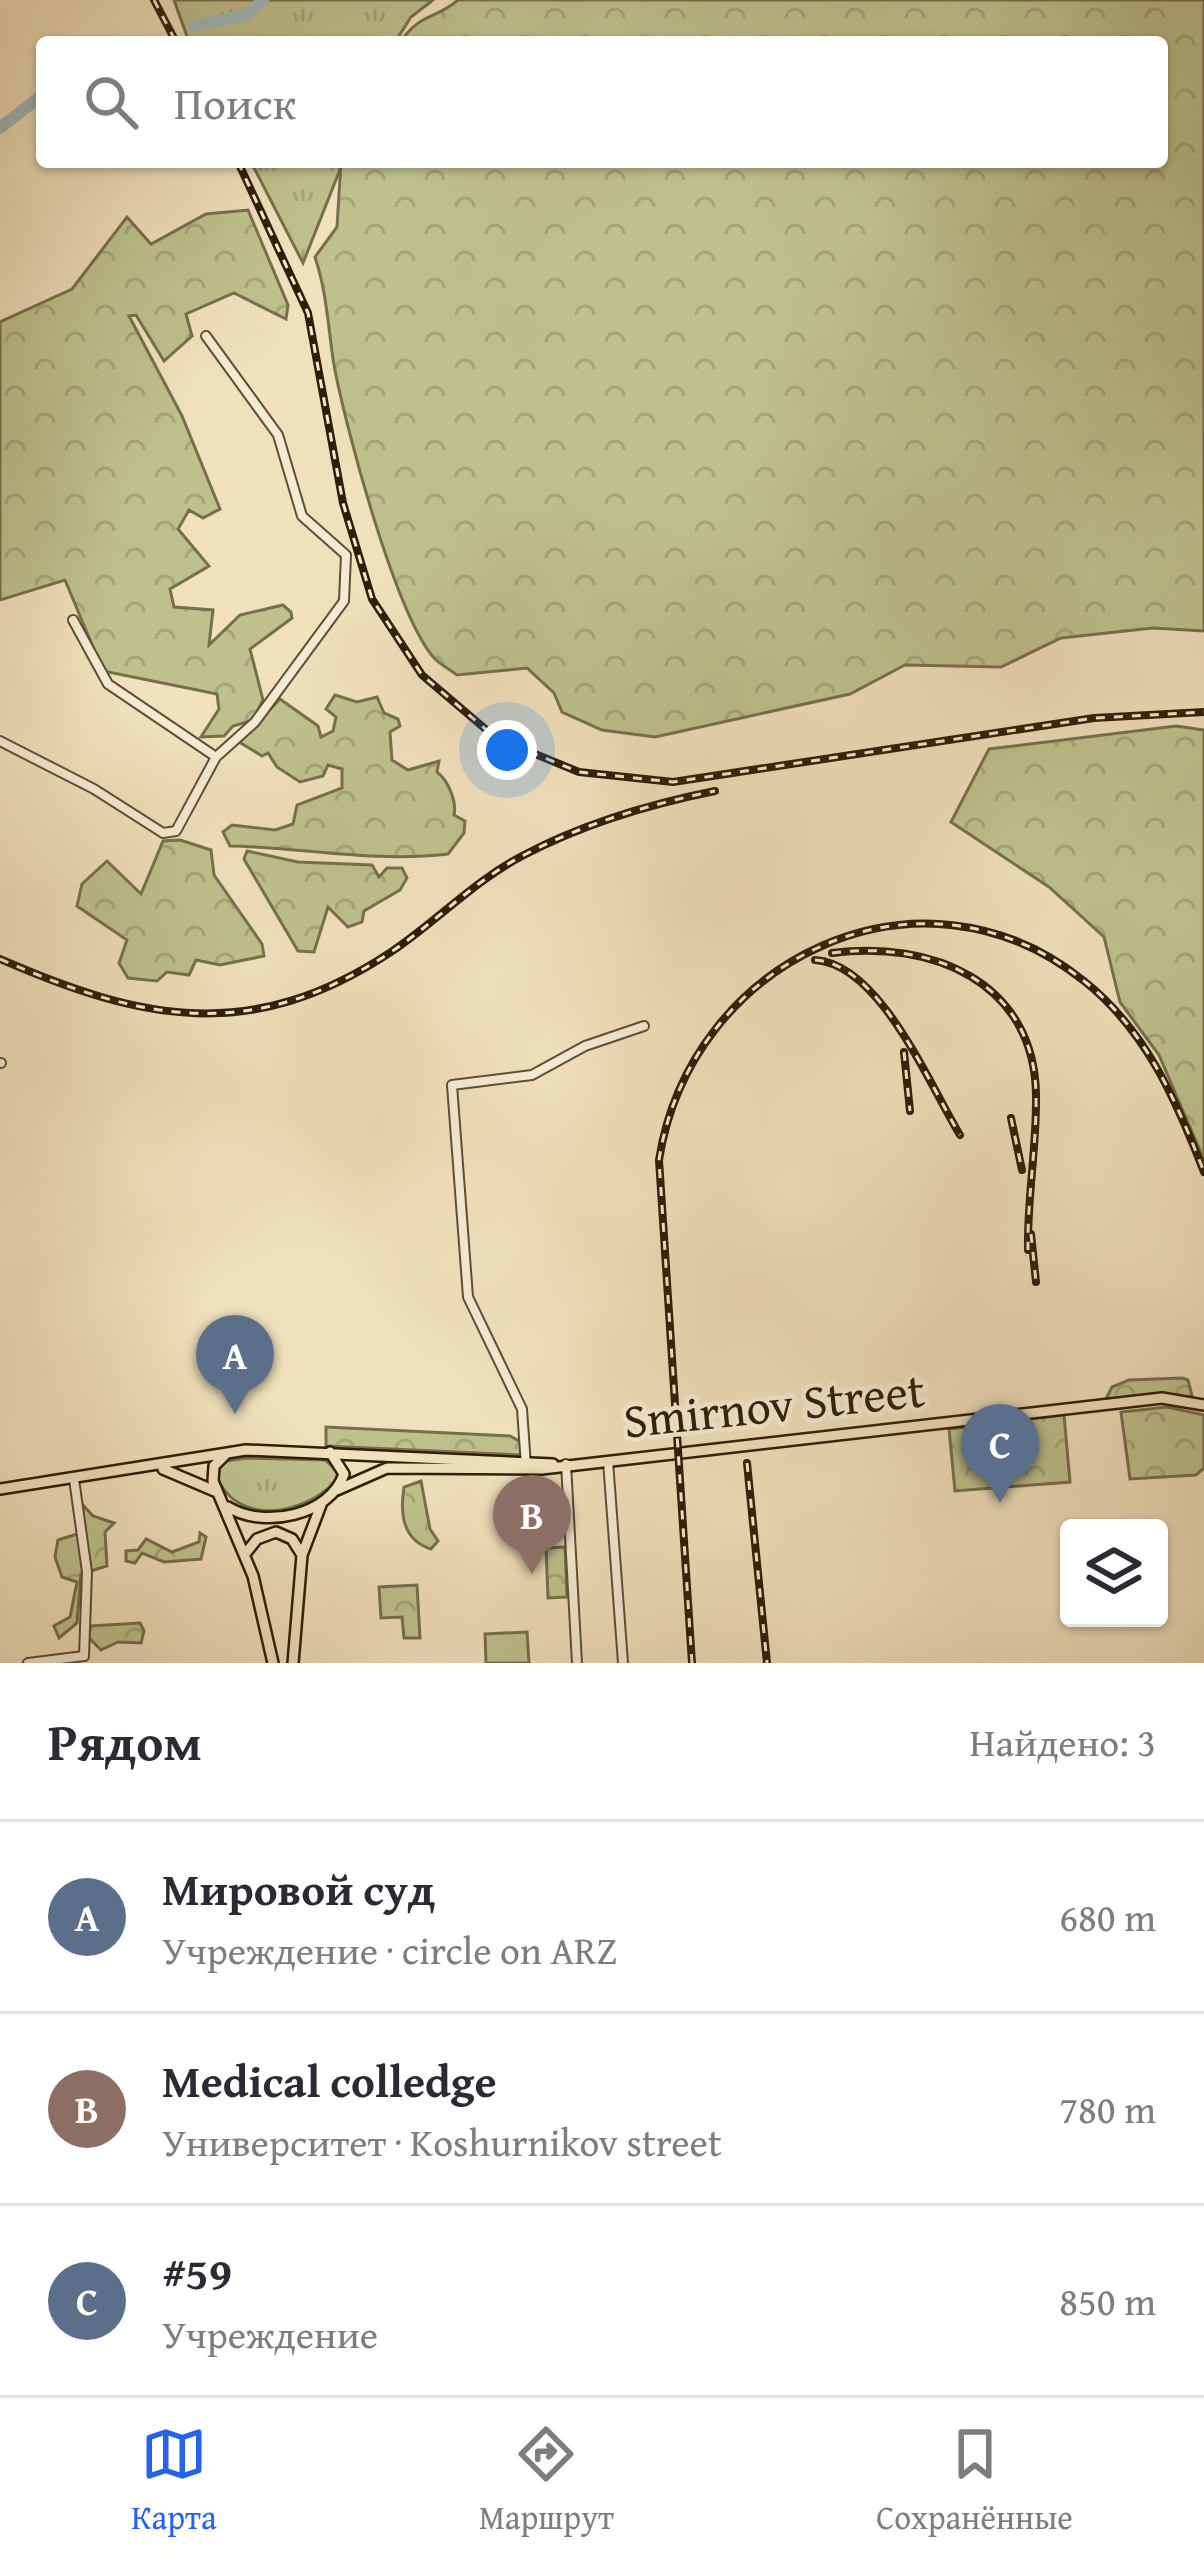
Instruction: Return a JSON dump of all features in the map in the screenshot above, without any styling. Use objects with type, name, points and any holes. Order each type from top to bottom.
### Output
[{"type":"main road","name":"Smirnov Street","points":[[324,1501],[337,1490],[387,1468],[562,1464],[1162,1398],[1204,1405]]},
{"type":"main road","name":"Smirnov Street","points":[[230,1451],[330,1452],[526,1465]]},
{"type":"main road","points":[[0,1489],[157,1468],[230,1451]]},
{"type":"main road","points":[[230,1451],[214,1466],[217,1492],[245,1555],[272,1663]]},
{"type":"main road","points":[[330,1452],[344,1474],[337,1490]]},
{"type":"main road","points":[[157,1468],[182,1473],[217,1492]]},
{"type":"main road","points":[[224,1504],[242,1514],[272,1516],[302,1513],[324,1501]]},
{"type":"main road","points":[[293,1663],[302,1555],[310,1524],[324,1501]]},
{"type":"main road","points":[[245,1555],[257,1539],[276,1532],[292,1539],[302,1555]]},
{"type":"street","points":[[0,742],[94,788],[164,833],[176,832],[216,757],[255,722],[344,601],[349,574],[338,543],[302,516],[271,422],[206,336]]},
{"type":"street","points":[[73,620],[108,684],[216,757]]},
{"type":"street","points":[[526,1465],[522,1409],[468,1298],[452,1085],[532,1075],[584,1046],[644,1026]]},
{"type":"street","points":[[608,1459],[623,1663]]},
{"type":"street","points":[[562,1464],[577,1663]]},
{"type":"street","points":[[28,1663],[84,1656],[87,1572],[74,1479]]},
{"type":"green space","points":[[174,0],[433,0],[411,17],[399,36],[187,36]]},
{"type":"green space","points":[[458,0],[1204,0],[1204,631],[1153,628],[1061,638],[1001,667],[905,665],[850,694],[655,737],[602,730],[562,712],[554,693],[527,668],[457,675],[437,661],[420,637],[389,563],[334,365],[315,257],[337,227],[341,168],[1168,168],[1168,36],[405,36],[415,25]]},
{"type":"green space","points":[[254,168],[341,168],[303,263]]},
{"type":"green space","points":[[248,210],[288,305],[286,319],[234,293],[186,314],[192,336],[164,361],[136,315],[129,316],[182,416],[220,509],[203,518],[189,510],[178,529],[209,566],[170,589],[174,607],[213,610],[209,645],[240,615],[283,605],[291,612],[292,618],[250,649],[263,700],[253,720],[233,726],[224,736],[201,737],[219,709],[217,694],[103,671],[65,580],[0,600],[0,322],[72,289],[127,217],[151,244],[206,214]]},
{"type":"green space","points":[[335,695],[357,702],[377,697],[384,713],[398,719],[400,726],[390,732],[392,760],[408,770],[439,761],[437,772],[451,792],[454,815],[465,821],[464,833],[448,854],[365,856],[230,846],[223,832],[232,825],[275,830],[293,824],[297,805],[342,788],[342,769],[328,765],[323,776],[300,782],[277,767],[268,753],[262,756],[239,742],[280,699],[318,726],[321,737],[333,731],[336,717],[326,709]]},
{"type":"green space","points":[[1176,726],[1204,730],[1204,1160],[1159,1055],[1120,1002],[1104,937],[1049,887],[951,822],[989,749]]},
{"type":"green space","points":[[180,840],[211,850],[214,875],[262,944],[264,956],[220,965],[196,960],[189,975],[167,972],[157,981],[128,978],[119,963],[127,940],[77,906],[82,884],[107,861],[141,894],[163,841]]},
{"type":"green space","points":[[247,851],[298,862],[372,865],[379,877],[387,868],[402,868],[407,878],[400,890],[364,911],[362,922],[348,927],[328,907],[314,952],[298,951],[244,859]]},
{"type":"green space","points":[[1129,1380],[1188,1380],[1192,1396],[1105,1401],[1112,1387]]},
{"type":"green space","points":[[1167,1407],[1204,1415],[1204,1468],[1196,1475],[1130,1479],[1121,1412]]},
{"type":"green space","points":[[1064,1415],[1070,1482],[955,1491],[949,1429]]},
{"type":"green space","points":[[326,1427],[510,1436],[521,1442],[521,1455],[326,1446]]},
{"type":"green space","points":[[325,1460],[338,1471],[336,1481],[306,1502],[271,1511],[254,1509],[226,1492],[216,1475],[221,1462]]},
{"type":"green space","points":[[421,1481],[430,1529],[438,1541],[431,1549],[414,1539],[403,1516],[404,1487]]},
{"type":"green space","points":[[83,1505],[93,1516],[114,1523],[105,1532],[107,1566],[81,1574],[77,1623],[59,1638],[54,1626],[70,1617],[77,1582],[62,1577],[55,1557],[58,1540],[84,1532]]},
{"type":"green space","points":[[200,1533],[206,1537],[201,1559],[164,1562],[142,1553],[135,1563],[126,1561],[126,1551],[138,1550],[146,1539],[172,1552],[199,1542]]},
{"type":"green space","points":[[565,1547],[567,1597],[548,1598],[546,1548]]},
{"type":"green space","points":[[417,1585],[420,1638],[404,1638],[402,1617],[381,1618],[379,1587]]},
{"type":"green space","points":[[140,1623],[141,1643],[118,1642],[101,1650],[88,1637],[91,1626]]},
{"type":"green space","points":[[527,1632],[529,1663],[486,1663],[485,1634]]},
{"type":"waterway","points":[[194,26],[246,15],[263,0]]},
{"type":"waterway","points":[[0,128],[36,100]]},
{"type":"railway","points":[[154,0],[173,36]]},
{"type":"railway","points":[[241,168],[308,313],[343,503],[372,599],[422,675],[496,738],[579,772],[673,782],[1094,718],[1204,712]]},
{"type":"railway","points":[[0,959],[101,997],[149,1008],[244,1011],[291,1001],[340,981],[391,952],[489,876],[524,855],[617,816],[715,791]]},
{"type":"railway","points":[[692,1663],[659,1160],[679,1089],[715,1029],[764,981],[822,946],[886,927],[953,925],[1020,943],[1084,981],[1125,1021],[1157,1068],[1204,1172]]},
{"type":"railway","points":[[832,953],[869,951],[940,962],[997,996],[1017,1022],[1031,1055],[1036,1094],[1028,1250]]},
{"type":"railway","points":[[815,960],[839,967],[881,1004],[918,1058],[960,1135]]},
{"type":"railway","points":[[904,1052],[910,1111]]},
{"type":"railway","points":[[1011,1118],[1022,1170]]},
{"type":"railway","points":[[1031,1234],[1036,1282]]},
{"type":"railway","points":[[747,1463],[767,1663]]},
{"type":"place","name":"Мировой суд","points":[[235,1414]]},
{"type":"place","name":"#59","points":[[1000,1503]]},
{"type":"place","name":"Medical colledge","points":[[532,1574]]}]
